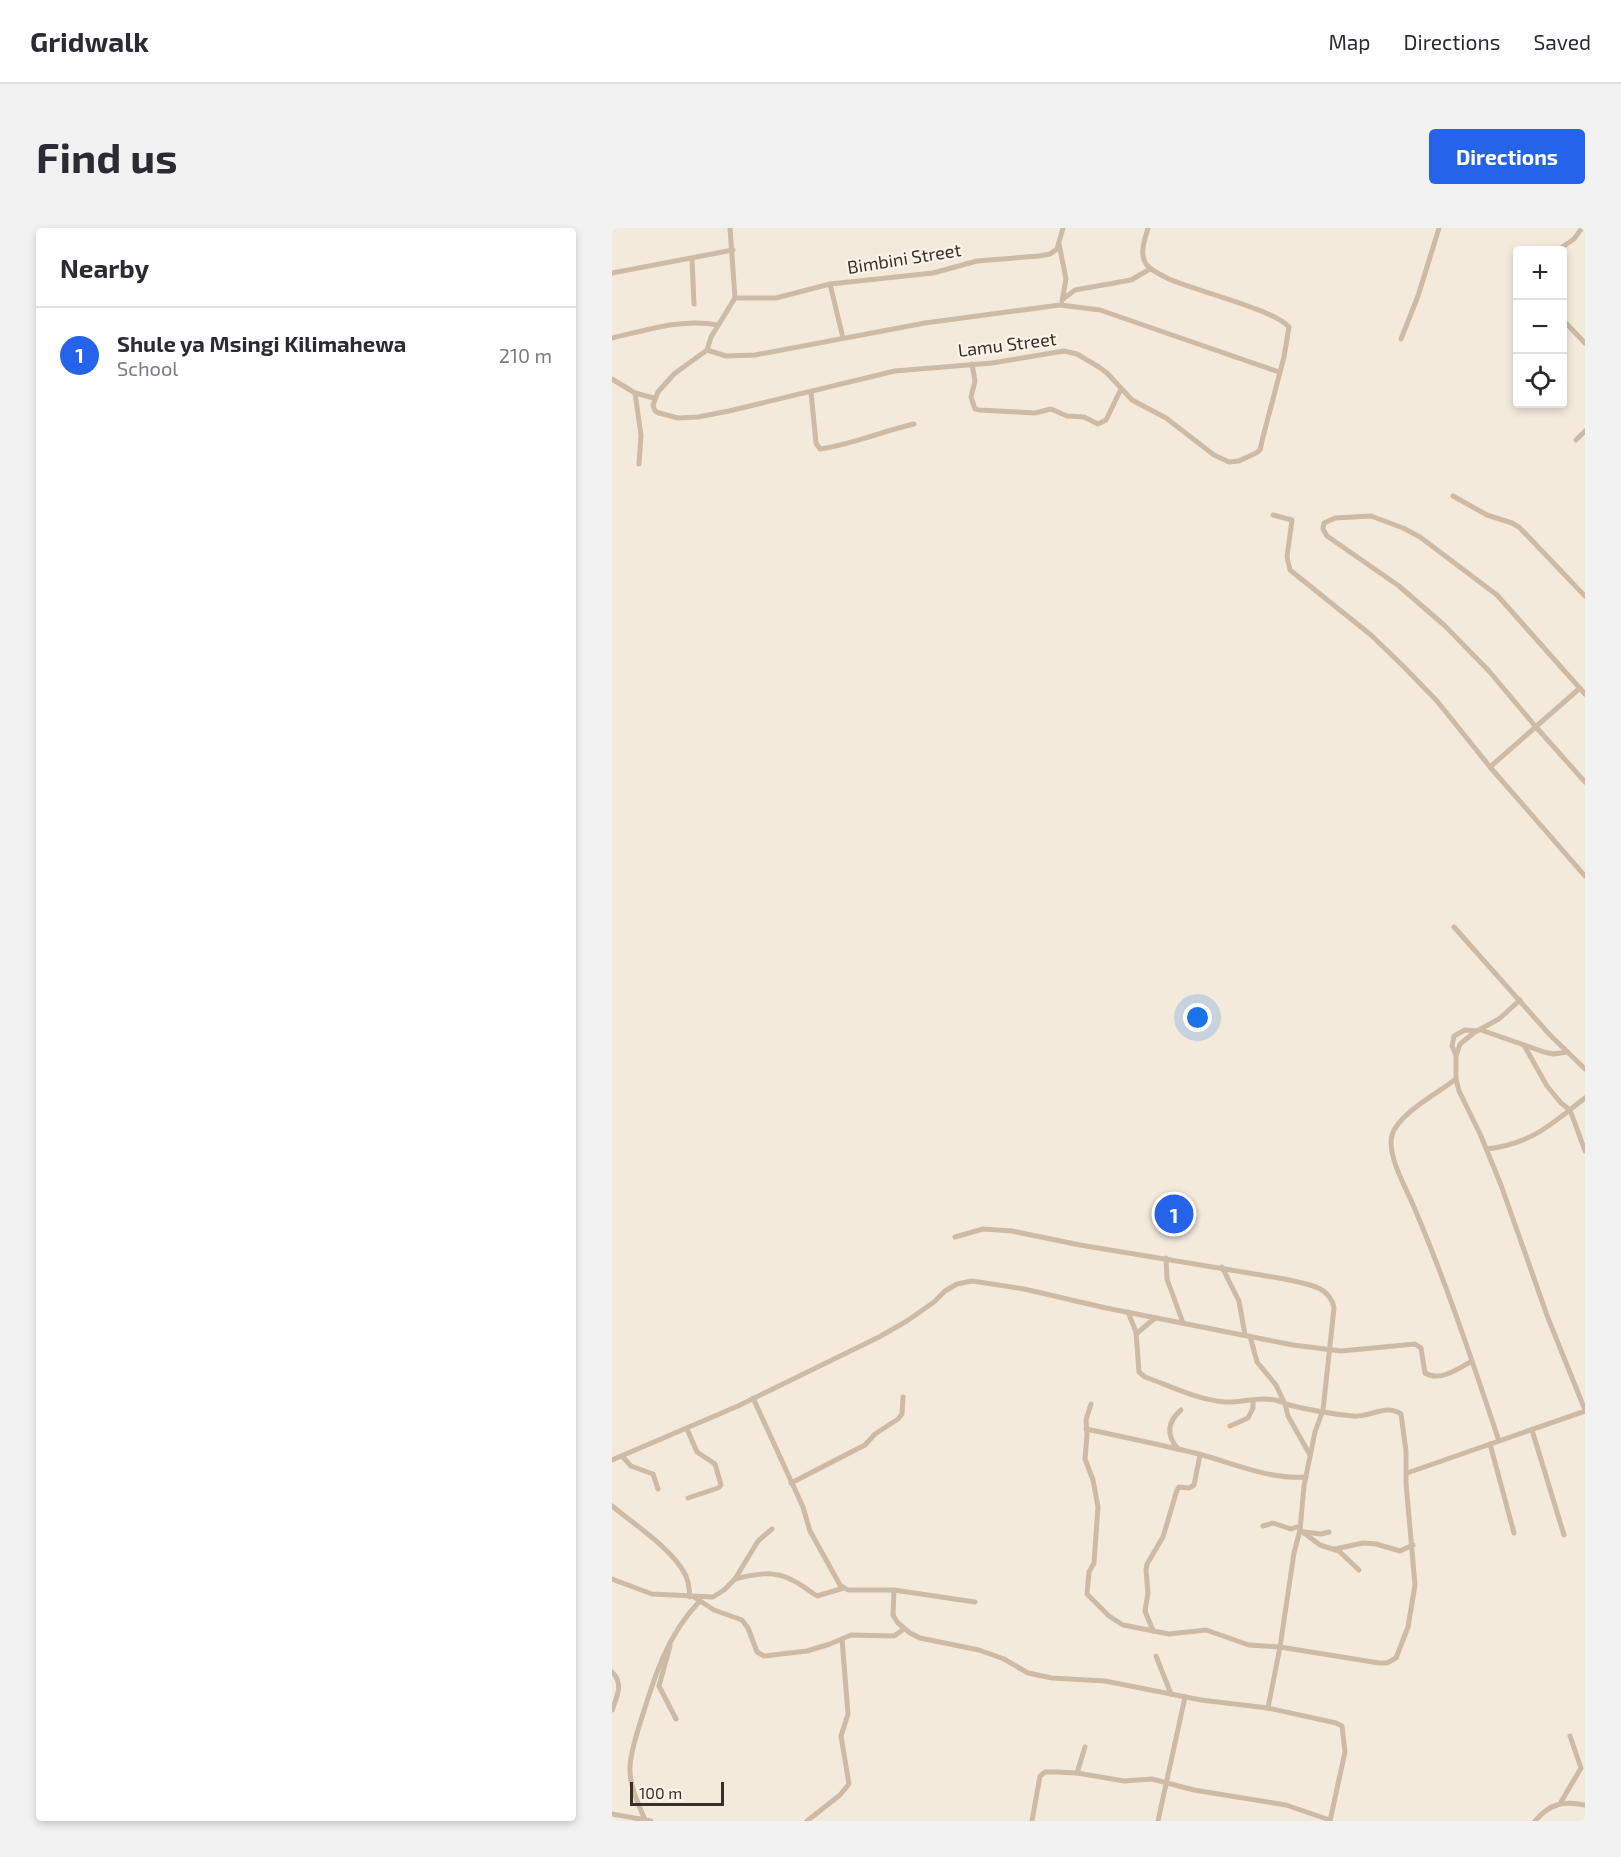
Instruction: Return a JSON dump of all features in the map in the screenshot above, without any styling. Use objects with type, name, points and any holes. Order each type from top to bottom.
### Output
[{"type":"street","points":[[612,379],[635,393],[654,398],[674,374],[707,350],[711,337],[735,298],[730,228]]},
{"type":"street","points":[[1061,302],[1066,279],[1059,244],[1063,228]]},
{"type":"street","points":[[1061,302],[1075,290],[1086,286],[1131,280],[1150,269],[1143,252],[1148,228]]},
{"type":"street","points":[[1401,339],[1421,287],[1439,228]]},
{"type":"street","points":[[1564,246],[1574,239],[1582,228]]},
{"type":"street","name":"Bimbini Street","points":[[735,298],[776,298],[830,284],[933,273],[977,261],[1039,256],[1050,254],[1059,244]]},
{"type":"street","points":[[612,273],[733,250]]},
{"type":"street","points":[[692,259],[694,304]]},
{"type":"street","name":"Lamu Street","points":[[654,398],[655,411],[678,418],[729,411],[895,370],[992,363],[1040,354],[1071,352],[1107,373],[1132,400],[1166,418],[1214,455],[1229,462],[1239,461],[1256,453],[1260,450],[1289,327],[1264,313],[1179,283],[1150,269]]},
{"type":"street","points":[[830,284],[843,338]]},
{"type":"street","points":[[707,350],[737,357],[1061,302],[1108,313],[1280,372]]},
{"type":"street","points":[[612,338],[686,323],[718,325]]},
{"type":"street","points":[[1567,324],[1585,343]]},
{"type":"street","points":[[972,364],[975,381],[972,402],[975,409],[979,410],[1035,413],[1051,409],[1067,416],[1084,417],[1098,424],[1106,420],[1121,389]]},
{"type":"street","points":[[612,386],[621,385]]},
{"type":"street","points":[[811,392],[816,443],[820,449],[914,424]]},
{"type":"street","points":[[635,393],[641,435],[639,464]]},
{"type":"street","points":[[1576,440],[1585,431]]},
{"type":"street","points":[[1453,496],[1487,515],[1519,527],[1585,596]]},
{"type":"street","points":[[1273,515],[1292,520],[1287,557],[1290,570],[1371,635],[1437,701],[1490,767],[1585,876]]},
{"type":"street","points":[[1585,693],[1497,595],[1420,537],[1371,516],[1335,518],[1324,523],[1323,529],[1327,536],[1399,586],[1444,625],[1489,671],[1585,782]]},
{"type":"street","points":[[1490,767],[1580,688]]},
{"type":"street","points":[[1454,927],[1550,1035],[1585,1069]]},
{"type":"street","points":[[1407,1473],[1585,1411],[1548,1318],[1487,1149],[1459,1091],[1456,1079],[1456,1056],[1460,1044],[1499,1019],[1520,1000]]},
{"type":"street","points":[[1456,1056],[1452,1046],[1454,1036],[1464,1030],[1479,1030],[1525,1047],[1553,1054],[1568,1052]]},
{"type":"street","points":[[1525,1047],[1547,1086],[1570,1110],[1585,1151]]},
{"type":"street","points":[[1456,1079],[1400,1120],[1394,1128],[1391,1146],[1398,1170],[1438,1267],[1499,1441]]},
{"type":"street","points":[[1487,1149],[1510,1146],[1554,1124],[1585,1098]]},
{"type":"street","points":[[955,1237],[983,1229],[1002,1230],[1285,1279],[1324,1290],[1330,1296],[1334,1308],[1323,1410],[1310,1455],[1301,1529],[1294,1553],[1268,1708]]},
{"type":"street","points":[[1166,1258],[1167,1279],[1183,1323]]},
{"type":"street","points":[[1221,1267],[1239,1301],[1247,1336],[1257,1362],[1276,1385],[1288,1416],[1310,1455]]},
{"type":"street","points":[[612,1460],[687,1429],[753,1398],[897,1326],[957,1284],[972,1281],[1024,1289],[1155,1318],[1330,1350],[1365,1350],[1415,1344],[1421,1348],[1422,1367],[1425,1373],[1433,1377],[1452,1372],[1472,1361]]},
{"type":"street","points":[[1091,1404],[1086,1420],[1085,1459],[1093,1480],[1098,1508],[1094,1563],[1089,1572],[1087,1594],[1115,1622],[1169,1634],[1206,1630],[1249,1645],[1280,1647],[1379,1663],[1387,1663],[1396,1658],[1408,1627],[1415,1585],[1402,1418],[1395,1410],[1386,1410],[1363,1417],[1285,1404],[1274,1400],[1227,1402],[1208,1399],[1142,1375],[1139,1370],[1136,1334],[1128,1312]]},
{"type":"street","points":[[1136,1334],[1155,1318]]},
{"type":"street","points":[[791,1483],[865,1445],[875,1434],[902,1414],[903,1397]]},
{"type":"street","points":[[753,1398],[824,1558],[844,1588]]},
{"type":"street","points":[[1230,1426],[1248,1418],[1253,1408],[1253,1400]]},
{"type":"street","points":[[1179,1450],[1169,1431],[1172,1421],[1181,1410]]},
{"type":"street","points":[[687,1429],[697,1452],[715,1464],[721,1485],[688,1497]]},
{"type":"street","points":[[1086,1429],[1272,1474],[1295,1478],[1306,1477]]},
{"type":"street","points":[[1532,1430],[1564,1535]]},
{"type":"street","points":[[1490,1444],[1514,1533]]},
{"type":"street","points":[[1153,1631],[1145,1611],[1148,1593],[1147,1564],[1162,1537],[1177,1490],[1179,1487],[1189,1488],[1194,1485],[1200,1455]]},
{"type":"street","points":[[622,1456],[631,1466],[653,1474],[658,1489]]},
{"type":"street","points":[[612,1506],[673,1559],[685,1574],[694,1599],[672,1638],[651,1685],[635,1739],[630,1766],[632,1786],[648,1820]]},
{"type":"street","points":[[1263,1526],[1273,1522],[1291,1529],[1321,1534],[1329,1532]]},
{"type":"street","points":[[612,1578],[652,1594],[694,1599],[713,1597],[735,1579],[758,1541],[772,1529]]},
{"type":"street","points":[[1301,1529],[1320,1545],[1335,1550],[1359,1570]]},
{"type":"street","points":[[1335,1550],[1363,1543],[1400,1551],[1413,1545]]},
{"type":"street","points":[[735,1579],[761,1573],[778,1574],[792,1579],[818,1596],[844,1588],[894,1590],[975,1602]]},
{"type":"street","points":[[894,1590],[893,1615],[904,1629],[920,1638],[979,1650],[1033,1674],[1052,1678],[1105,1681],[1239,1706],[1268,1708],[1342,1726],[1345,1752],[1330,1820],[1286,1805],[1194,1790],[1152,1779],[1124,1781],[1077,1773],[1048,1772],[1041,1774],[1032,1821]]},
{"type":"street","points":[[694,1599],[742,1620],[760,1655],[807,1651],[857,1634],[894,1636],[904,1629]]},
{"type":"street","points":[[672,1638],[658,1686],[675,1719]]},
{"type":"street","points":[[807,1821],[840,1795],[849,1784],[841,1736],[848,1714],[842,1639]]},
{"type":"street","points":[[1156,1656],[1171,1694]]},
{"type":"street","points":[[612,1672],[618,1678],[619,1692],[612,1710]]},
{"type":"street","points":[[1158,1821],[1185,1697]]},
{"type":"street","points":[[1561,1802],[1581,1768],[1570,1736]]},
{"type":"street","points":[[1077,1773],[1085,1747]]},
{"type":"street","points":[[1535,1821],[1551,1806],[1561,1802],[1585,1805]]},
{"type":"street","points":[[612,1814],[648,1820]]},
{"type":"place","name":"Shule ya Msingi Kilimahewa","points":[[1174,1214]]}]
